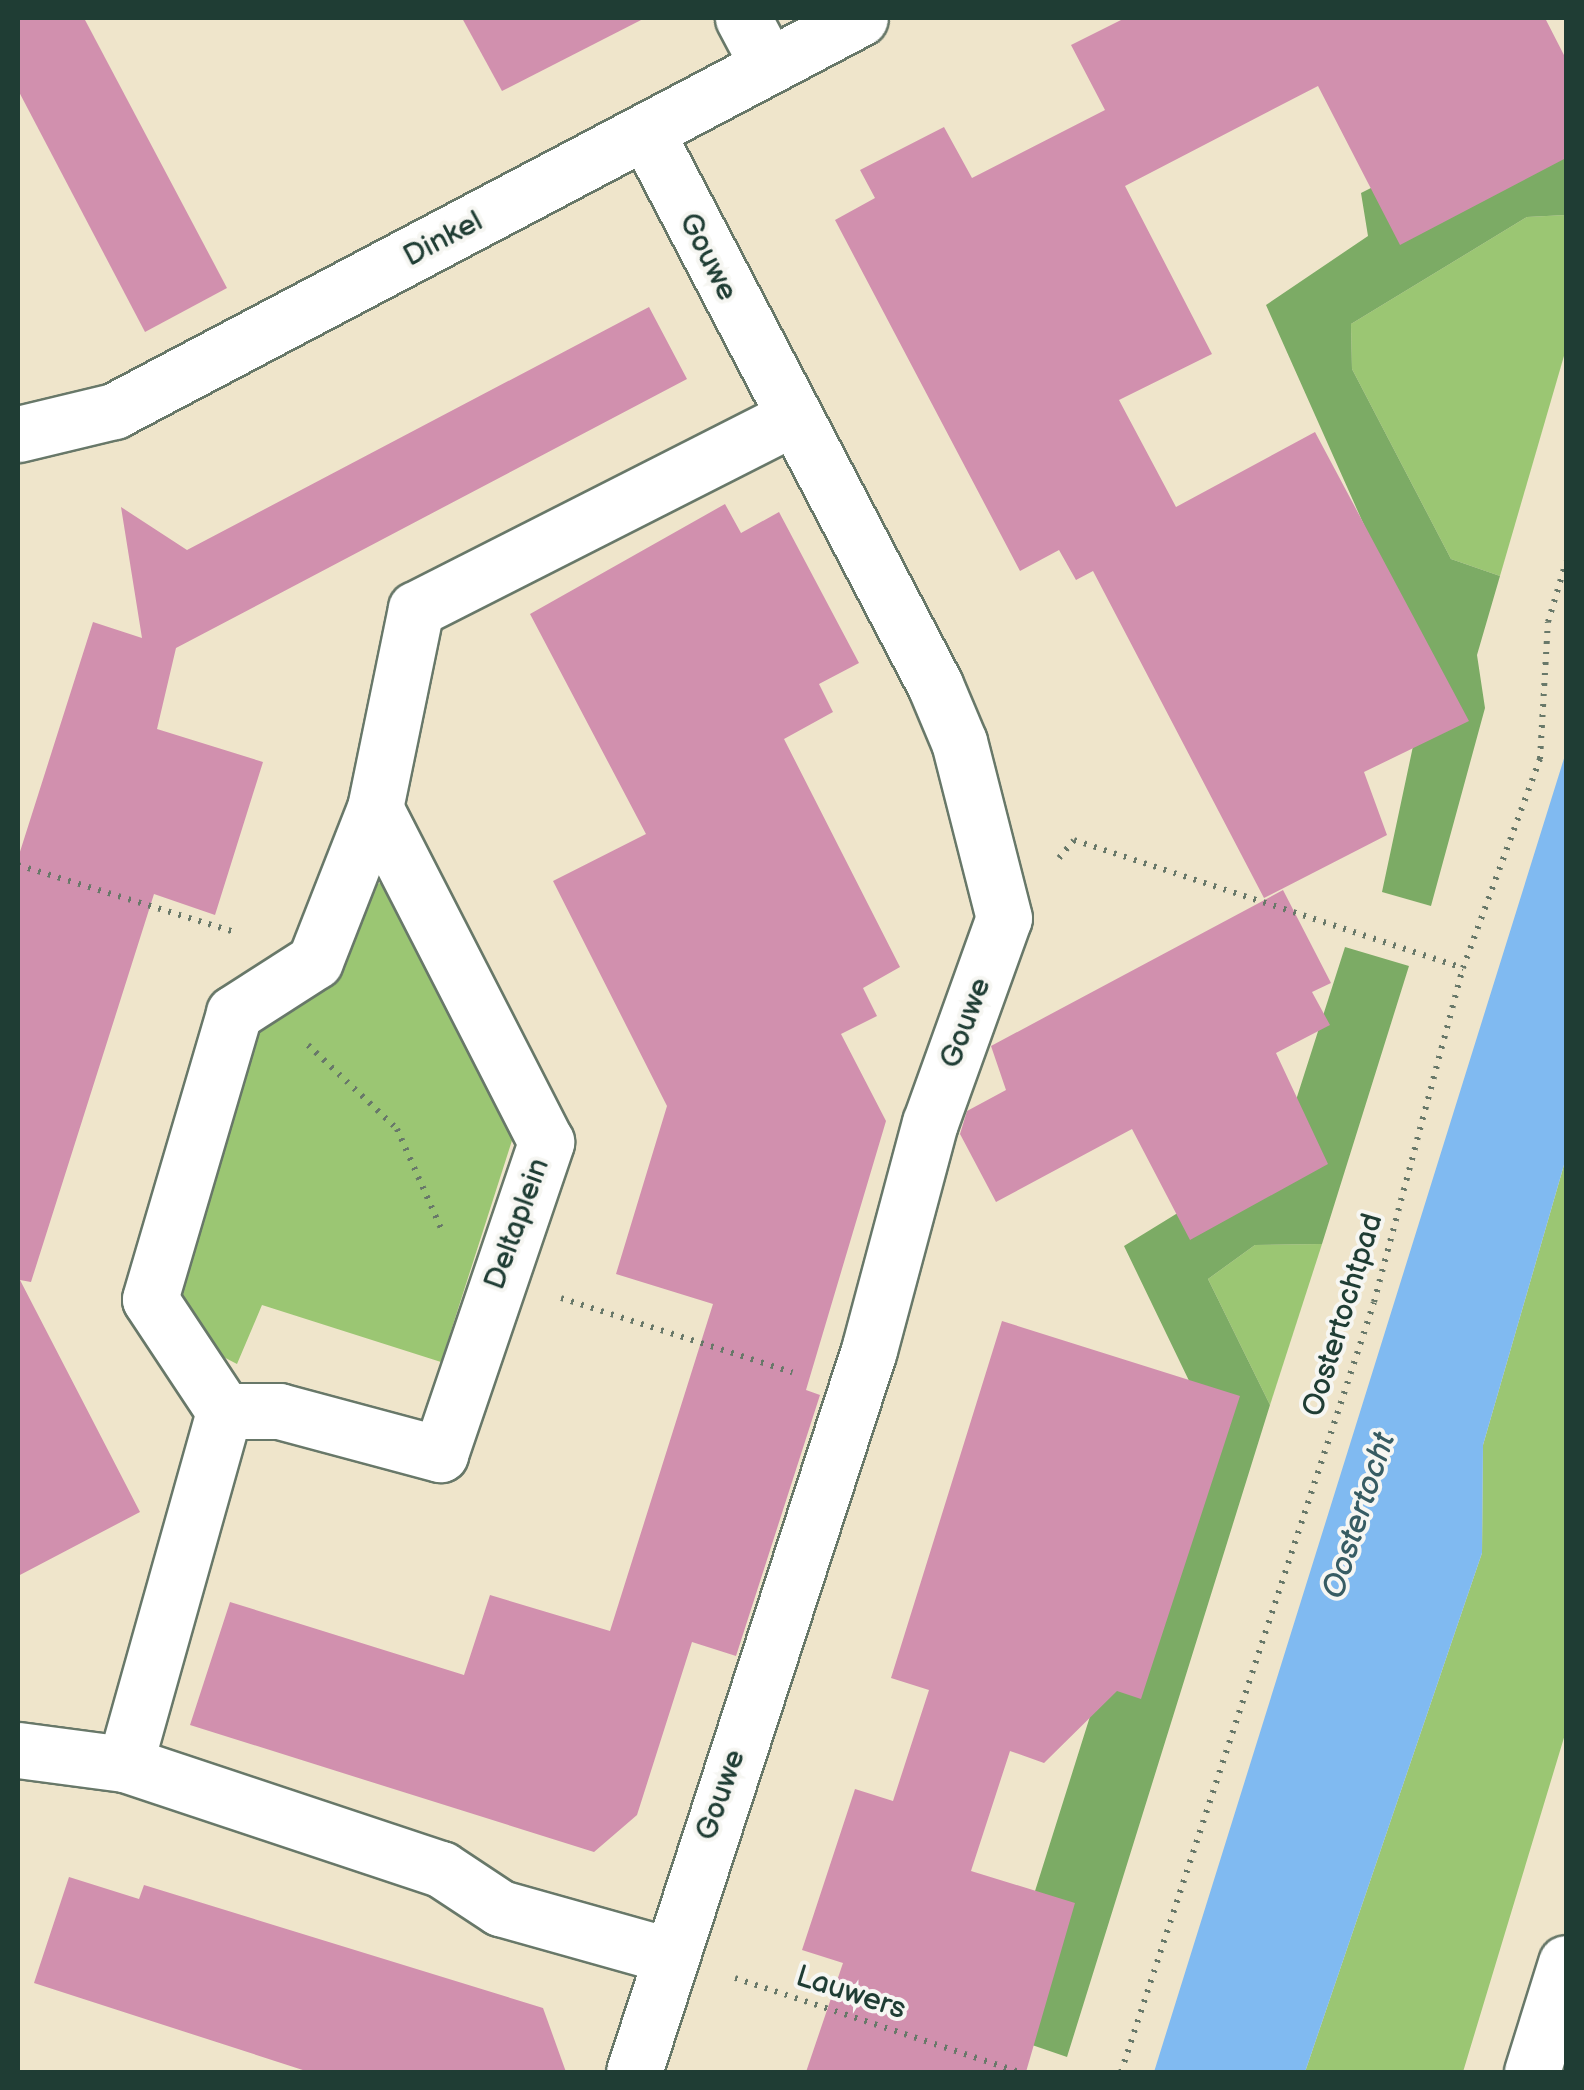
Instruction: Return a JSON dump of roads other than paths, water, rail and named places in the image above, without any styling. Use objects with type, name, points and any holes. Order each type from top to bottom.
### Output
[{"type":"street","points":[[742,18],[768,64]]},
{"type":"street","name":"Dinkel","points":[[18,434],[114,411],[860,18]]},
{"type":"street","name":"Gouwe","points":[[634,2072],[667,1956],[855,1392],[926,1140],[1004,918],[960,742],[935,685],[790,419],[646,132]]},
{"type":"street","points":[[125,1764],[224,1410],[150,1299],[234,1012],[314,961],[375,808],[416,609],[790,419]]},
{"type":"street","name":"Deltaplein","points":[[224,1410],[278,1411],[440,1454],[496,1278],[546,1142],[375,808]]},
{"type":"street","points":[[18,1750],[125,1764],[441,1868],[500,1908],[667,1956]]},
{"type":"street","points":[[1532,2072],[1566,1963]]},
{"type":"water","name":"Oostertocht","points":[[1566,752],[1566,1158],[1483,1445],[1482,1553],[1305,2072],[1154,2072]]}]
